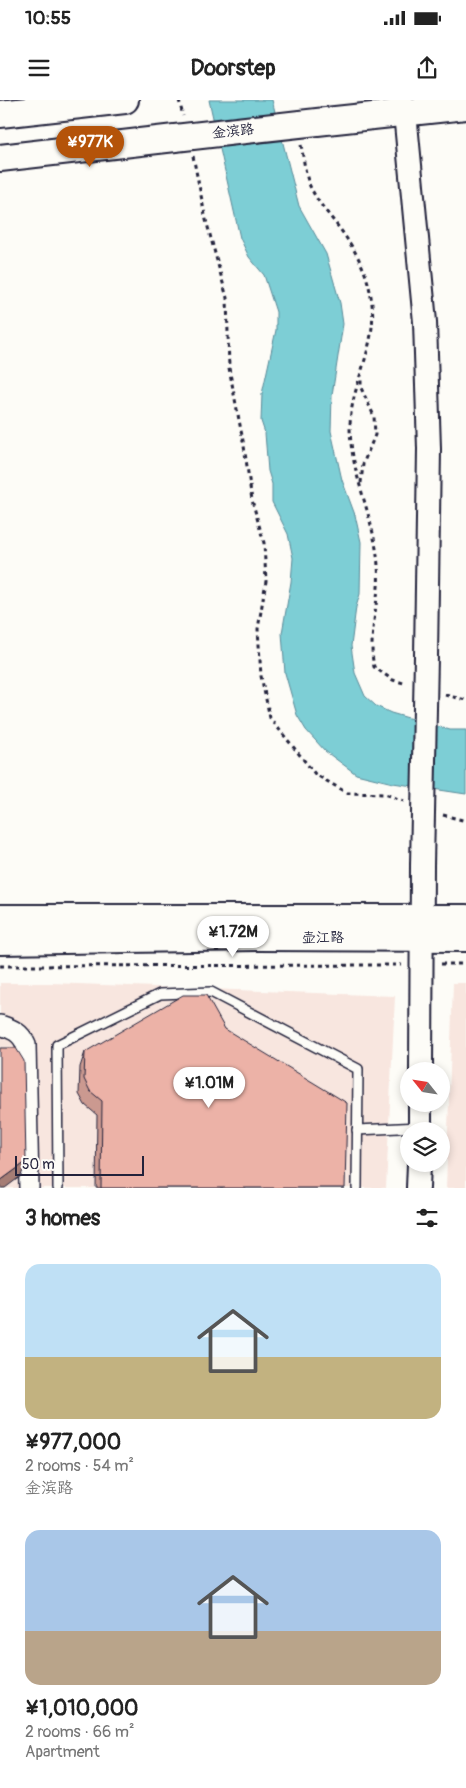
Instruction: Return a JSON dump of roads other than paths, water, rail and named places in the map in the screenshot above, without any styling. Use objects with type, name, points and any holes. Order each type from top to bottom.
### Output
[{"type":"main road","points":[[0,114],[125,100]]},
{"type":"main road","name":"金滨路","points":[[0,158],[326,121],[403,107],[466,106]]},
{"type":"main road","name":"壶江路","points":[[0,918],[421,928],[466,938]]},
{"type":"main road","name":"壶江路","points":[[0,941],[257,937],[421,928],[466,918]]},
{"type":"street","points":[[403,107],[425,322],[429,449],[421,928],[421,1062]]},
{"type":"street","points":[[0,1025],[18,1033],[23,1037],[26,1045],[29,1188]]},
{"type":"street","points":[[418,1188],[419,1172]]},
{"type":"lane","points":[[58,1188],[57,1045],[160,994],[211,992],[358,1069],[357,1188]]},
{"type":"lane","points":[[357,1130],[400,1129]]},
{"type":"water","points":[[209,100],[272,100],[299,206],[326,254],[340,303],[343,324],[332,395],[331,431],[342,480],[355,515],[361,542],[360,594],[356,607],[351,646],[355,673],[365,696],[376,706],[391,713],[450,730],[466,730],[466,794],[393,783],[356,774],[325,751],[306,730],[297,715],[285,673],[282,633],[291,582],[293,558],[288,534],[272,502],[272,484],[268,471],[265,433],[261,421],[262,394],[276,330],[276,312],[264,275],[249,257],[240,238]]}]
